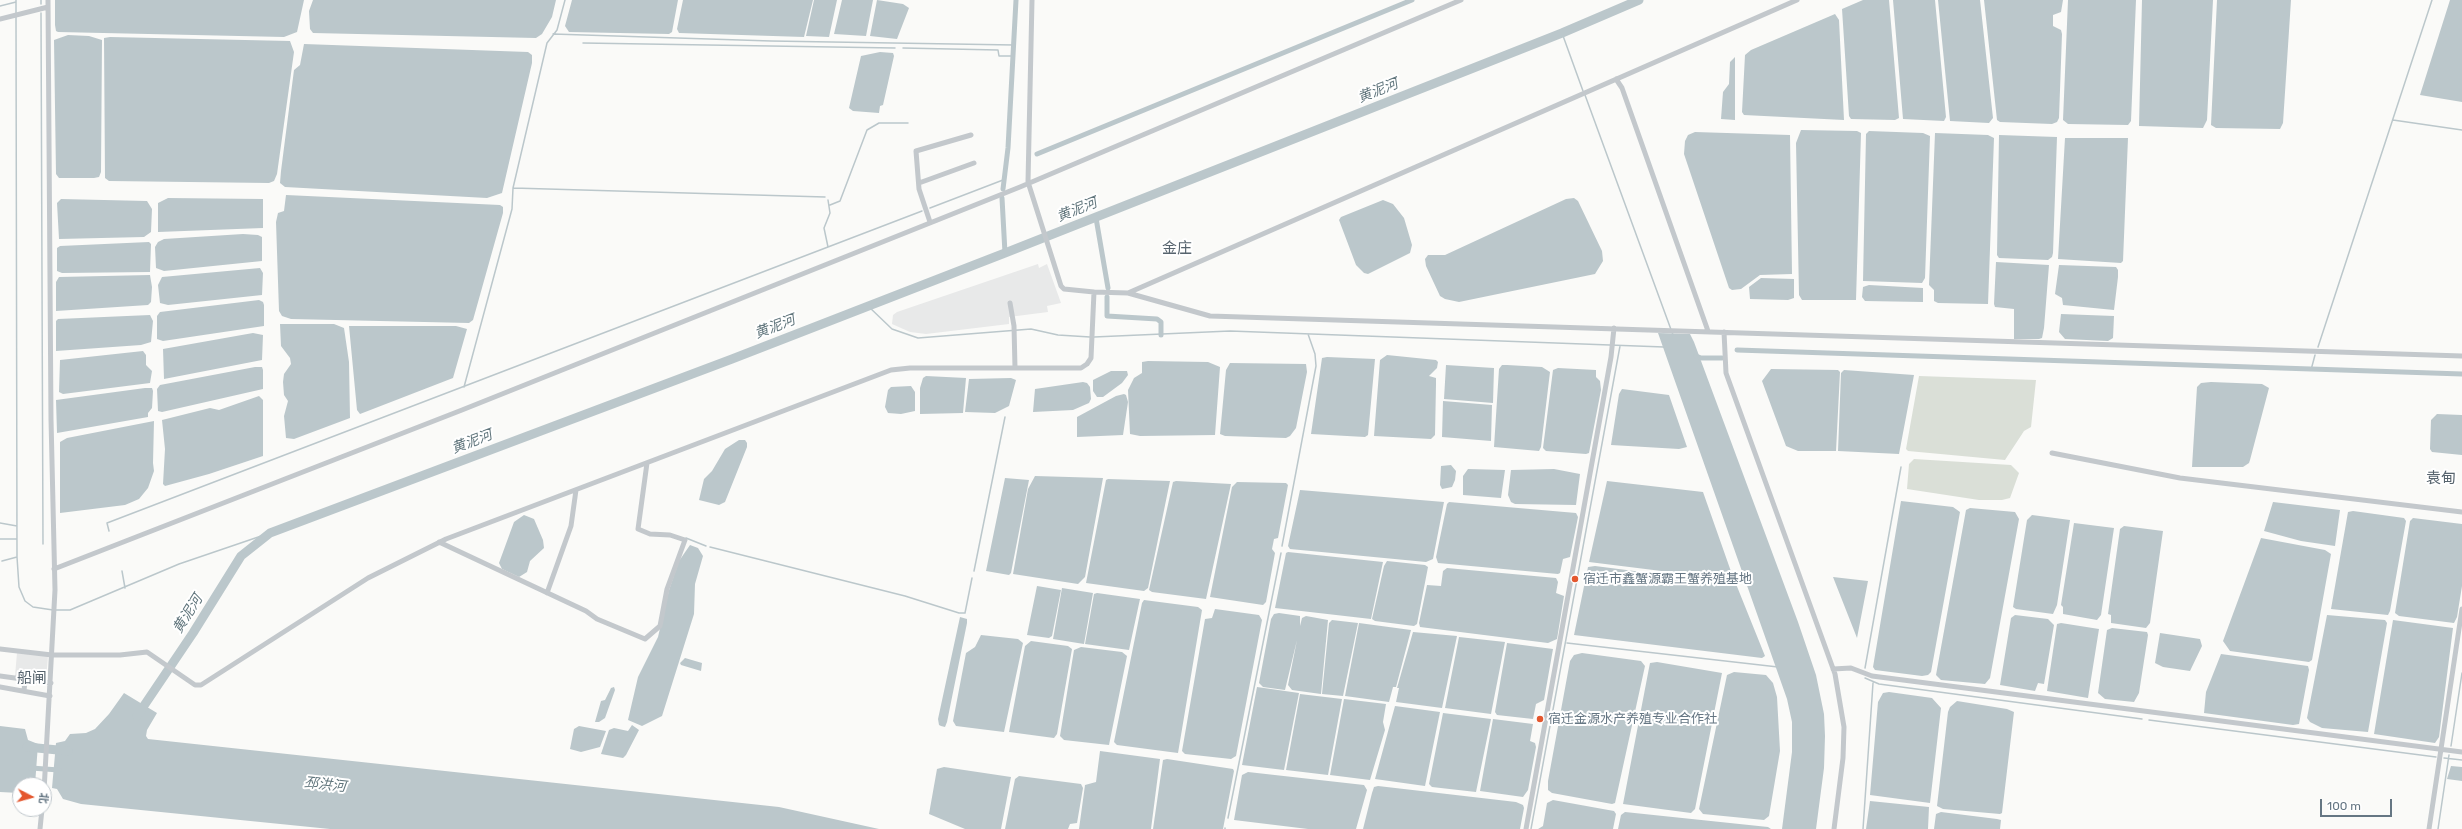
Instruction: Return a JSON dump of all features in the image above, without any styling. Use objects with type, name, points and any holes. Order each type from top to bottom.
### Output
[{"type":"street","points":[[45,777],[50,713],[55,590],[50,419],[48,0]]},
{"type":"street","points":[[1032,0],[1028,182],[1038,218],[1064,289],[1128,293],[1210,316],[2462,356]]},
{"type":"street","points":[[54,569],[462,410],[930,222],[1461,0]]},
{"type":"street","points":[[1128,293],[1570,101],[1604,84],[1797,0]]},
{"type":"street","points":[[0,19],[48,7]]},
{"type":"street","points":[[1616,79],[1622,88],[1708,331]]},
{"type":"street","points":[[930,222],[919,183],[916,152],[971,135]]},
{"type":"street","points":[[919,183],[974,163]]},
{"type":"street","points":[[0,649],[52,655],[120,655],[141,651],[151,654],[195,685],[208,682],[368,578],[440,542],[891,370],[910,368],[1081,368],[1087,364],[1092,350],[1094,292]]},
{"type":"street","points":[[1010,302],[1015,335],[1015,368]]},
{"type":"street","points":[[1526,829],[1614,328]]},
{"type":"street","points":[[1724,332],[1726,373],[1833,669],[1844,727],[1834,829]]},
{"type":"street","points":[[2052,453],[2180,478],[2462,512]]},
{"type":"street","points":[[440,542],[586,611],[597,619],[645,639],[660,626],[667,589],[684,540],[670,535],[650,534],[638,528],[647,463]]},
{"type":"street","points":[[547,593],[571,526],[576,490]]},
{"type":"street","points":[[2429,829],[2462,609]]},
{"type":"street","points":[[1833,669],[1851,668],[1872,676],[2462,752]]},
{"type":"street","points":[[0,676],[51,683]]},
{"type":"street","points":[[24,691],[25,680]]},
{"type":"street","points":[[0,687],[50,696]]},
{"type":"street","points":[[40,829],[41,817]]},
{"type":"shaded area","points":[[1038,264],[1039,268],[1047,264],[1061,303],[1047,306],[1048,312],[1009,317],[1009,324],[926,334],[910,332],[892,324],[893,315],[897,312]]},
{"type":"shaded area","points":[[1919,376],[2036,380],[2031,427],[2024,431],[2005,460],[1908,451],[1906,449]]},
{"type":"shaded area","points":[[1914,459],[2011,465],[2019,473],[2010,498],[2002,500],[1979,500],[1907,489],[1909,464]]},
{"type":"shaded area","points":[[17,653],[48,656],[46,679],[15,676]]},
{"type":"water","points":[[55,0],[304,0],[297,32],[284,37],[58,32],[56,31],[55,25]]},
{"type":"water","points":[[313,0],[556,0],[552,17],[542,34],[536,38],[313,33],[310,29],[309,11]]},
{"type":"water","points":[[572,0],[678,0],[672,32],[669,34],[569,32],[565,26]]},
{"type":"water","points":[[683,0],[813,0],[804,37],[679,33],[677,29]]},
{"type":"water","points":[[814,0],[837,0],[829,37],[806,36]]},
{"type":"water","points":[[842,0],[873,0],[866,36],[834,34]]},
{"type":"water","points":[[877,0],[903,4],[909,8],[897,39],[870,36]]},
{"type":"water","points":[[1863,0],[1889,0],[1899,118],[1895,120],[1851,119],[1849,116],[1842,9]]},
{"type":"water","points":[[1893,0],[1935,0],[1946,117],[1944,121],[1903,119]]},
{"type":"water","points":[[1938,0],[1980,0],[1993,118],[1989,123],[1950,121]]},
{"type":"water","points":[[1984,0],[2063,0],[2061,12],[2053,15],[2053,26],[2061,30],[2062,34],[2059,118],[2057,122],[2052,124],[2000,122],[1997,120]]},
{"type":"water","points":[[2068,0],[2136,0],[2131,121],[2128,125],[2068,124],[2063,120]]},
{"type":"water","points":[[2142,0],[2213,0],[2207,120],[2203,128],[2139,126]]},
{"type":"water","points":[[2217,0],[2291,0],[2283,123],[2280,129],[2216,128],[2211,125]]},
{"type":"water","points":[[2450,0],[2462,0],[2462,102],[2420,95]]},
{"type":"water","points":[[1835,14],[1839,20],[1844,120],[1744,115],[1742,112],[1745,55],[1751,50]]},
{"type":"water","points":[[68,35],[89,36],[102,40],[101,172],[99,177],[94,178],[59,178],[56,174],[54,40]]},
{"type":"water","points":[[104,38],[290,41],[294,52],[277,174],[274,181],[269,183],[109,181],[105,178]]},
{"type":"water","points":[[304,44],[528,52],[532,55],[532,63],[502,193],[487,198],[285,187],[280,183],[294,70],[300,65]]},
{"type":"water","points":[[880,52],[893,53],[894,56],[883,105],[880,106],[879,113],[853,111],[849,108],[861,56]]},
{"type":"water","points":[[1735,57],[1735,120],[1721,119],[1723,92],[1729,84],[1730,62]]},
{"type":"water","points":[[1801,130],[1857,131],[1861,133],[1856,300],[1802,300],[1799,295],[1796,143]]},
{"type":"water","points":[[1869,131],[1923,133],[1930,136],[1925,278],[1922,283],[1863,281],[1866,134]]},
{"type":"water","points":[[1695,132],[1790,135],[1792,274],[1760,275],[1741,289],[1732,290],[1729,288],[1684,154],[1685,141],[1688,135]]},
{"type":"water","points":[[1935,133],[1988,135],[1994,138],[1988,304],[1938,303],[1934,301],[1934,290],[1929,285]]},
{"type":"water","points":[[1999,135],[2057,137],[2053,253],[2052,257],[2048,260],[1999,258],[1997,255]]},
{"type":"water","points":[[2065,138],[2128,138],[2123,261],[2121,263],[2058,259]]},
{"type":"water","points":[[286,195],[500,205],[503,207],[503,213],[473,320],[469,323],[291,319],[282,316],[279,311],[276,222],[278,213],[284,211]]},
{"type":"water","points":[[168,198],[263,199],[263,228],[158,232],[158,203]]},
{"type":"water","points":[[1574,198],[1578,201],[1602,251],[1603,261],[1595,274],[1459,302],[1445,299],[1440,296],[1426,266],[1425,259],[1428,255],[1445,255],[1566,199]]},
{"type":"water","points":[[61,199],[147,201],[152,209],[151,232],[144,237],[59,239],[57,203]]},
{"type":"water","points":[[1383,200],[1393,204],[1404,218],[1412,245],[1410,253],[1368,274],[1364,273],[1356,265],[1339,220],[1341,217]]},
{"type":"water","points":[[243,234],[258,235],[262,237],[262,261],[164,271],[156,268],[155,247],[158,242],[164,239]]},
{"type":"water","points":[[149,242],[151,244],[150,272],[62,273],[57,271],[57,248],[60,246]]},
{"type":"water","points":[[1996,262],[2049,265],[2042,338],[2014,339],[2014,309],[1995,307],[1994,304]]},
{"type":"water","points":[[2059,265],[2116,267],[2118,270],[2118,277],[2114,310],[2063,305],[2062,298],[2055,294]]},
{"type":"water","points":[[260,268],[263,273],[262,295],[168,305],[160,303],[158,285],[162,277]]},
{"type":"water","points":[[150,275],[152,287],[151,302],[148,305],[56,311],[56,282],[59,277]]},
{"type":"water","points":[[1761,278],[1794,279],[1794,298],[1788,300],[1750,299],[1749,287]]},
{"type":"water","points":[[1869,285],[1923,288],[1923,302],[1865,301],[1862,297],[1863,287]]},
{"type":"water","points":[[259,300],[263,302],[264,305],[264,326],[163,341],[157,339],[157,316],[160,312]]},
{"type":"water","points":[[2061,314],[2114,316],[2113,338],[2108,341],[2065,339],[2059,332]]},
{"type":"water","points":[[150,315],[153,321],[151,342],[141,345],[56,351],[56,321],[58,319]]},
{"type":"water","points":[[280,324],[334,324],[344,328],[349,362],[350,418],[294,439],[286,438],[284,416],[288,401],[284,395],[283,382],[284,374],[291,364],[290,358],[281,346]]},
{"type":"water","points":[[349,326],[456,326],[467,329],[453,378],[360,414],[357,410]]},
{"type":"water","points":[[253,333],[263,335],[262,360],[164,379],[163,349]]},
{"type":"water","points":[[1658,333],[1690,334],[1694,342],[1798,622],[1816,675],[1824,714],[1825,736],[1824,768],[1816,829],[1782,829],[1792,752],[1792,722],[1787,699]]},
{"type":"water","points":[[143,351],[146,355],[146,365],[152,371],[150,383],[63,394],[59,392],[60,360]]},
{"type":"water","points":[[1387,355],[1436,360],[1438,362],[1437,368],[1429,376],[1436,378],[1435,435],[1431,439],[1374,436],[1380,360]]},
{"type":"water","points":[[1322,358],[1375,359],[1368,435],[1365,437],[1311,434]]},
{"type":"water","points":[[1142,362],[1208,362],[1220,367],[1215,435],[1140,436],[1130,434],[1128,390],[1134,378],[1142,373]]},
{"type":"water","points":[[1230,363],[1306,364],[1307,372],[1296,428],[1290,436],[1286,438],[1225,436],[1220,434],[1226,370]]},
{"type":"water","points":[[1446,365],[1494,368],[1493,403],[1444,399]]},
{"type":"water","points":[[1502,365],[1542,367],[1550,372],[1541,447],[1539,451],[1494,447],[1499,369]]},
{"type":"water","points":[[255,367],[262,367],[263,389],[162,412],[158,411],[157,389],[160,385]]},
{"type":"water","points":[[1558,368],[1596,370],[1596,377],[1600,381],[1601,390],[1589,453],[1546,451],[1543,448],[1553,370]]},
{"type":"water","points":[[1771,369],[1838,370],[1840,372],[1836,451],[1798,451],[1786,446],[1762,381]]},
{"type":"water","points":[[1844,370],[1914,375],[1899,454],[1838,451],[1841,373]]},
{"type":"water","points":[[1111,371],[1127,371],[1128,375],[1122,383],[1103,397],[1097,397],[1093,391],[1093,380]]},
{"type":"water","points":[[926,376],[966,378],[963,413],[920,414],[920,388],[923,378]]},
{"type":"water","points":[[1011,378],[1016,380],[1009,406],[995,413],[965,412],[969,379]]},
{"type":"water","points":[[1083,382],[1087,383],[1090,387],[1091,399],[1089,403],[1073,410],[1033,412],[1035,389]]},
{"type":"water","points":[[2201,383],[2262,384],[2269,388],[2250,460],[2249,463],[2243,467],[2192,467],[2197,387]]},
{"type":"water","points":[[911,386],[915,392],[915,411],[901,414],[888,413],[885,407],[888,390],[891,387]]},
{"type":"water","points":[[152,388],[153,391],[152,408],[148,413],[148,417],[57,433],[56,400]]},
{"type":"water","points":[[1622,389],[1669,395],[1687,447],[1679,449],[1611,445],[1619,394]]},
{"type":"water","points":[[1126,395],[1128,402],[1123,435],[1077,437],[1077,417],[1116,396]]},
{"type":"water","points":[[259,396],[263,400],[263,456],[209,474],[165,486],[163,484],[165,449],[162,420],[210,408],[219,410]]},
{"type":"water","points":[[1443,401],[1492,405],[1491,441],[1442,437]]},
{"type":"water","points":[[2437,414],[2462,415],[2462,455],[2432,452],[2430,449],[2431,420]]},
{"type":"water","points":[[154,421],[154,471],[148,488],[139,499],[125,505],[60,513],[60,442],[67,438]]},
{"type":"water","points":[[739,440],[745,440],[747,447],[725,502],[719,505],[699,500],[704,479],[712,471],[725,449]]},
{"type":"water","points":[[1451,465],[1456,471],[1455,480],[1452,487],[1442,489],[1440,485],[1441,466]]},
{"type":"water","points":[[1468,469],[1505,470],[1501,498],[1463,495],[1463,476]]},
{"type":"water","points":[[1554,469],[1580,474],[1576,505],[1515,504],[1511,502],[1508,495],[1511,470]]},
{"type":"water","points":[[1035,476],[1103,478],[1085,577],[1078,584],[1013,574],[1028,489]]},
{"type":"water","points":[[1005,478],[1029,480],[1011,573],[1009,575],[986,571]]},
{"type":"water","points":[[1106,480],[1170,481],[1148,588],[1144,591],[1086,583]]},
{"type":"water","points":[[1607,481],[1703,492],[1734,580],[1589,562]]},
{"type":"water","points":[[1173,482],[1231,484],[1206,599],[1152,592],[1149,590]]},
{"type":"water","points":[[1237,482],[1286,483],[1288,485],[1278,538],[1274,539],[1272,549],[1275,553],[1266,602],[1263,605],[1210,597],[1232,487]]},
{"type":"water","points":[[1300,490],[1444,502],[1433,559],[1426,562],[1290,549],[1288,546]]},
{"type":"water","points":[[1901,501],[1953,507],[1960,512],[1931,672],[1928,675],[1922,676],[1875,670],[1873,667]]},
{"type":"water","points":[[1449,502],[1576,513],[1578,517],[1570,557],[1563,559],[1560,573],[1558,574],[1438,563],[1436,557],[1447,504]]},
{"type":"water","points":[[2273,502],[2340,510],[2335,546],[2301,541],[2264,531]]},
{"type":"water","points":[[1970,508],[2015,512],[2019,519],[1990,678],[1985,684],[1941,680],[1936,675],[1966,510]]},
{"type":"water","points":[[2353,511],[2404,518],[2406,521],[2390,611],[2388,615],[2331,609],[2348,512]]},
{"type":"water","points":[[524,515],[534,519],[543,540],[544,548],[530,561],[527,572],[519,577],[502,569],[499,563],[514,522]]},
{"type":"water","points":[[2032,515],[2070,520],[2057,605],[2053,614],[2016,609],[2013,607],[2027,520]]},
{"type":"water","points":[[2413,518],[2462,524],[2462,586],[2457,617],[2454,623],[2399,616],[2395,613],[2410,521]]},
{"type":"water","points":[[2074,523],[2114,528],[2101,615],[2097,620],[2063,614],[2063,607],[2061,605]]},
{"type":"water","points":[[2124,526],[2163,531],[2150,623],[2146,628],[2111,623],[2111,615],[2108,614],[2120,529]]},
{"type":"water","points":[[2261,538],[2325,550],[2331,554],[2312,660],[2309,662],[2230,651],[2223,641]]},
{"type":"water","points":[[690,545],[698,548],[703,556],[695,584],[694,614],[662,716],[642,726],[628,720],[638,677],[658,637],[669,590],[679,561]]},
{"type":"water","points":[[1286,553],[1383,562],[1371,619],[1275,608]]},
{"type":"water","points":[[1387,561],[1425,565],[1428,567],[1417,624],[1414,626],[1375,621],[1372,619],[1384,566]]},
{"type":"water","points":[[1595,566],[1736,584],[1765,656],[1762,658],[1574,635],[1588,567]]},
{"type":"water","points":[[1447,568],[1556,578],[1558,582],[1556,593],[1564,596],[1557,639],[1548,643],[1420,627],[1419,623],[1427,585],[1441,586],[1443,571]]},
{"type":"water","points":[[1833,577],[1868,581],[1857,638]]},
{"type":"water","points":[[1037,586],[1061,590],[1052,636],[1049,638],[1027,635]]},
{"type":"water","points":[[1062,588],[1093,593],[1084,644],[1053,639]]},
{"type":"water","points":[[1097,593],[1140,599],[1129,650],[1085,644],[1094,594]]},
{"type":"water","points":[[1144,600],[1198,607],[1202,610],[1178,753],[1117,745],[1114,742],[1142,603]]},
{"type":"water","points":[[1215,609],[1259,615],[1262,620],[1236,756],[1231,759],[1185,754],[1182,751],[1205,619],[1212,618]]},
{"type":"water","points":[[1279,613],[1300,616],[1300,626],[1302,618],[1306,616],[1328,620],[1321,694],[1292,690],[1288,685],[1297,640],[1285,690],[1263,687],[1259,683],[1271,619],[1274,614]]},
{"type":"water","points":[[2015,615],[2048,619],[2054,625],[2044,684],[2038,683],[2035,691],[2000,685],[2011,618]]},
{"type":"water","points":[[2327,615],[2385,620],[2387,623],[2368,732],[2322,728],[2310,722],[2307,718]]},
{"type":"water","points":[[960,617],[967,619],[967,623],[945,727],[939,725],[938,719]]},
{"type":"water","points":[[1332,620],[1358,623],[1343,696],[1322,694],[1329,623]]},
{"type":"water","points":[[2393,620],[2453,628],[2439,737],[2435,743],[2374,734]]},
{"type":"water","points":[[1359,623],[1411,630],[1396,687],[1393,687],[1389,702],[1345,696]]},
{"type":"water","points":[[2061,623],[2099,629],[2088,698],[2047,691],[2057,624]]},
{"type":"water","points":[[2112,628],[2147,632],[2148,635],[2139,693],[2134,702],[2105,699],[2098,693],[2107,630]]},
{"type":"water","points":[[1413,632],[1457,636],[1442,708],[1396,702],[1399,688],[1397,688]]},
{"type":"water","points":[[2160,633],[2200,639],[2202,646],[2190,671],[2163,667],[2155,663]]},
{"type":"water","points":[[981,635],[1018,639],[1023,643],[1004,732],[956,726],[953,721],[966,653],[975,647]]},
{"type":"water","points":[[1459,637],[1505,642],[1491,714],[1445,708]]},
{"type":"water","points":[[1031,641],[1068,646],[1072,649],[1057,734],[1054,738],[1009,732],[1025,646]]},
{"type":"water","points":[[1507,643],[1553,649],[1544,700],[1536,704],[1533,719],[1497,715],[1495,712]]},
{"type":"water","points":[[1081,647],[1122,652],[1127,656],[1109,745],[1064,740],[1060,736],[1074,650]]},
{"type":"water","points":[[1582,653],[1641,661],[1645,666],[1615,803],[1612,804],[1552,793],[1548,790],[1548,781],[1570,661],[1574,655]]},
{"type":"water","points":[[2221,654],[2308,666],[2309,670],[2299,724],[2293,725],[2204,713],[2206,692]]},
{"type":"water","points":[[685,658],[702,663],[701,671],[681,665],[680,663]]},
{"type":"water","points":[[1657,662],[1722,673],[1695,809],[1691,813],[1623,804],[1650,663]]},
{"type":"water","points":[[1734,672],[1766,675],[1773,683],[1777,697],[1780,751],[1769,816],[1764,820],[1703,814],[1699,809],[1727,675]]},
{"type":"water","points":[[614,687],[615,690],[605,718],[599,722],[595,722],[601,701],[605,700],[611,688]]},
{"type":"water","points":[[1257,687],[1299,693],[1284,770],[1242,765]]},
{"type":"water","points":[[1889,692],[1932,698],[1941,708],[1930,803],[1870,795],[1878,702],[1883,693]]},
{"type":"water","points":[[124,693],[157,713],[147,730],[146,736],[148,739],[779,807],[879,829],[330,829],[81,804],[63,799],[57,789],[52,788],[56,743],[65,741],[70,734],[86,733],[95,729],[109,714]]},
{"type":"water","points":[[1300,694],[1342,699],[1328,775],[1286,770]]},
{"type":"water","points":[[1344,699],[1386,704],[1383,722],[1385,730],[1370,780],[1330,775]]},
{"type":"water","points":[[1957,701],[2007,709],[2014,712],[2002,813],[2000,814],[1943,809],[1937,806],[1948,712],[1950,707]]},
{"type":"water","points":[[1395,706],[1440,712],[1425,786],[1375,779]]},
{"type":"water","points":[[1443,713],[1491,719],[1476,792],[1432,787],[1429,784]]},
{"type":"water","points":[[1493,719],[1533,724],[1530,741],[1535,743],[1536,747],[1528,790],[1523,797],[1480,791]]},
{"type":"water","points":[[632,725],[639,730],[623,758],[601,754],[609,730],[614,728],[628,731]]},
{"type":"water","points":[[0,726],[25,729],[28,740],[38,744],[36,777],[12,777],[12,793],[0,792]]},
{"type":"water","points":[[579,726],[606,731],[600,747],[581,752],[570,749],[574,729]]},
{"type":"water","points":[[1100,751],[1160,759],[1151,829],[1079,829],[1085,785],[1096,782]]},
{"type":"water","points":[[1167,759],[1233,769],[1234,771],[1223,829],[1153,829],[1163,760]]},
{"type":"water","points":[[2451,766],[2462,767],[2462,781],[2447,779]]},
{"type":"water","points":[[944,767],[1011,777],[1001,829],[965,829],[929,814],[937,769]]},
{"type":"water","points":[[1248,772],[1364,785],[1367,790],[1356,829],[1308,829],[1234,820],[1242,775]]},
{"type":"water","points":[[1019,776],[1081,784],[1083,788],[1077,823],[1070,824],[1068,829],[1005,829],[1015,779]]},
{"type":"water","points":[[1378,786],[1516,802],[1523,805],[1524,808],[1520,829],[1363,829],[1374,787]]},
{"type":"water","points":[[1553,800],[1614,811],[1616,814],[1613,829],[1538,829],[1543,826],[1547,803]]},
{"type":"water","points":[[1870,801],[1929,807],[1928,829],[1866,829]]},
{"type":"water","points":[[1625,812],[1768,827],[1771,829],[1618,829],[1621,815]]},
{"type":"water","points":[[1941,812],[2001,820],[2000,829],[1934,829],[1936,814]]},
{"type":"waterway","points":[[16,0],[16,13]]},
{"type":"waterway","points":[[464,387],[512,209],[513,188],[547,43],[557,30],[565,0]]},
{"type":"waterway","points":[[1003,189],[1008,148],[1016,0]]},
{"type":"waterway","points":[[1037,154],[1412,0]]},
{"type":"waterway","name":"黄泥河","points":[[137,716],[193,633],[241,556],[270,533],[732,359],[1005,253],[1562,33],[1639,0]]},
{"type":"waterway","points":[[2318,347],[2432,0]]},
{"type":"waterway","points":[[0,6],[16,2]]},
{"type":"waterway","points":[[41,13],[43,544]]},
{"type":"waterway","points":[[16,16],[17,557],[19,587],[25,601],[33,607],[53,610]]},
{"type":"waterway","points":[[1562,33],[1583,91]]},
{"type":"waterway","points":[[553,34],[771,41],[1014,45]]},
{"type":"waterway","points":[[583,43],[895,48]]},
{"type":"waterway","points":[[903,48],[998,50],[999,56],[1013,56]]},
{"type":"waterway","points":[[1585,95],[1673,335]]},
{"type":"waterway","points":[[2393,120],[2462,130]]},
{"type":"waterway","points":[[830,205],[840,201],[867,130],[879,123],[908,123]]},
{"type":"waterway","points":[[930,208],[1003,180]]},
{"type":"waterway","points":[[513,188],[825,197]]},
{"type":"waterway","points":[[1002,198],[1005,253]]},
{"type":"waterway","points":[[828,200],[830,213],[824,228],[828,247]]},
{"type":"waterway","points":[[109,531],[107,523],[922,211]]},
{"type":"waterway","points":[[1096,218],[1108,288]]},
{"type":"waterway","points":[[1107,297],[1107,316],[1157,319],[1161,322],[1161,335]]},
{"type":"waterway","points":[[868,306],[892,329],[918,338],[1031,329],[1058,335],[1090,337]]},
{"type":"waterway","points":[[1094,337],[1230,331],[1664,347]]},
{"type":"waterway","points":[[1282,546],[1316,366],[1315,354],[1308,334]]},
{"type":"waterway","points":[[1531,829],[1620,346]]},
{"type":"waterway","points":[[1737,350],[2462,374]]},
{"type":"waterway","points":[[2311,370],[2315,355]]},
{"type":"waterway","points":[[1696,356],[1701,358],[1722,358]]},
{"type":"waterway","points":[[974,571],[1005,417]]},
{"type":"waterway","points":[[1865,668],[1901,467]]},
{"type":"waterway","points":[[0,523],[17,526]]},
{"type":"waterway","points":[[56,610],[70,610],[179,564],[270,533]]},
{"type":"waterway","points":[[686,538],[706,546]]},
{"type":"waterway","points":[[0,539],[17,539]]},
{"type":"waterway","points":[[710,547],[905,596],[959,613],[965,613],[972,578]]},
{"type":"waterway","points":[[1228,818],[1281,553]]},
{"type":"waterway","points":[[2,561],[17,557]]},
{"type":"waterway","points":[[122,571],[125,588]]},
{"type":"waterway","points":[[1567,643],[1778,667]]},
{"type":"waterway","points":[[2451,746],[2462,673]]},
{"type":"waterway","points":[[1865,678],[1879,684],[2142,719]]},
{"type":"waterway","points":[[1863,829],[1873,683]]},
{"type":"waterway","points":[[2149,720],[2436,757]]},
{"type":"waterway","name":"黄泥河","points":[[27,747],[68,751]]},
{"type":"waterway","points":[[2438,829],[2449,755]]},
{"type":"waterway","points":[[2444,758],[2462,760]]},
{"type":"waterway","name":"邳洪河","points":[[31,768],[59,770]]},
{"type":"place","name":"宿迁市鑫蟹源霸王蟹养殖基地","points":[[1575,579]]},
{"type":"place","name":"宿迁金源水产养殖专业合作社","points":[[1540,719]]},
{"type":"district","name":"金庄","points":[[1177,249]]},
{"type":"district","name":"袁甸","points":[[2441,479]]},
{"type":"district","name":"船闸","points":[[32,679]]}]
